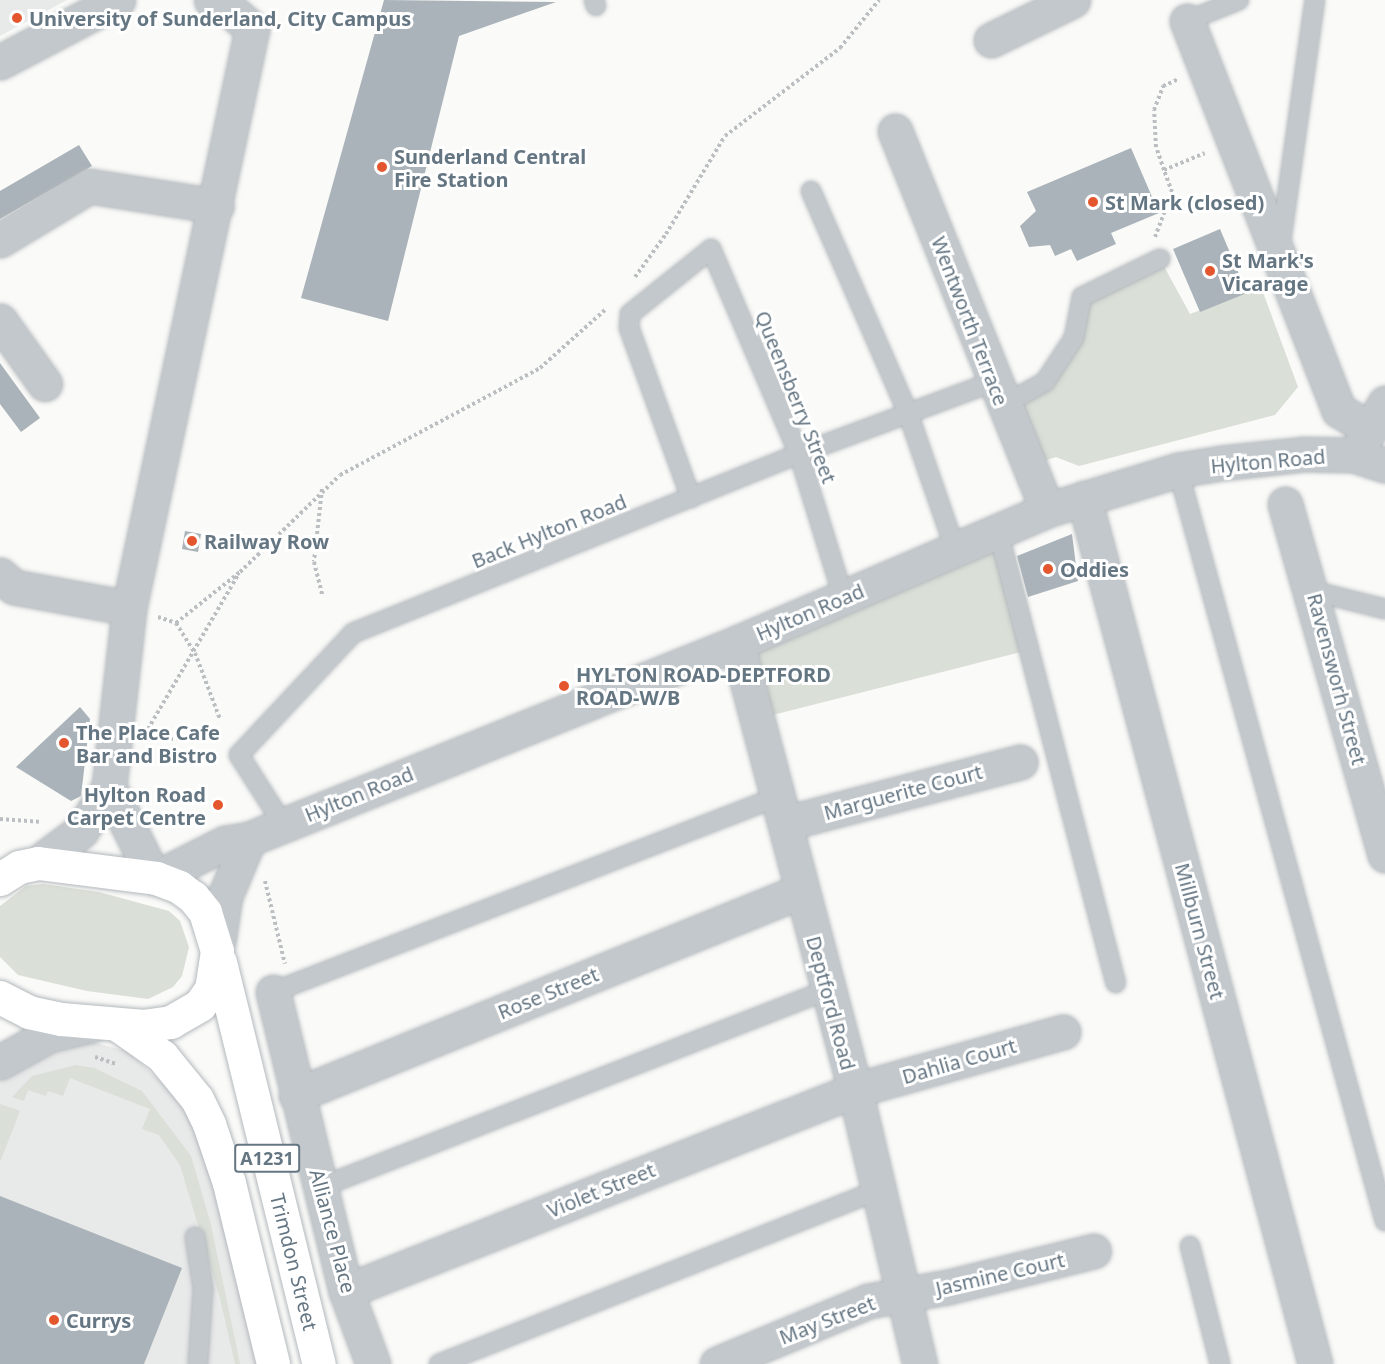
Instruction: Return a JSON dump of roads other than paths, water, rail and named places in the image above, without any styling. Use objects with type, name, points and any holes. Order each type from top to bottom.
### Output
[{"type":"highway","name":"Trimdon Street","points":[[0,853],[36,863],[155,878],[179,886],[193,897],[205,912],[217,950],[319,1364]]},
{"type":"highway","points":[[0,879],[19,867],[36,863]]},
{"type":"highway","points":[[0,998],[29,1012],[107,1025],[171,1022],[200,1005],[211,989],[217,950]]},
{"type":"highway","name":"A1231","points":[[107,1025],[162,1056],[182,1077],[205,1116],[229,1183],[273,1364]]},
{"type":"street","points":[[0,62],[118,0]]},
{"type":"street","points":[[36,863],[81,831],[109,787],[129,608],[252,29],[222,3],[212,0]]},
{"type":"street","points":[[991,40],[1073,0]]},
{"type":"street","points":[[1187,21],[1339,410],[1370,429]]},
{"type":"street","name":"Wentworth Terrace","points":[[896,131],[998,393],[1047,510]]},
{"type":"street","points":[[0,240],[89,186],[216,206]]},
{"type":"street","points":[[0,321],[45,384]]},
{"type":"street","name":"Hylton Road","points":[[155,878],[190,858],[225,843],[249,839],[737,643],[1047,510],[1178,470],[1304,454],[1370,429],[1385,465]]},
{"type":"street","name":"Millburn Street","points":[[1084,498],[1315,1364]]},
{"type":"street","name":"Ravensworh Street","points":[[1285,504],[1313,591],[1385,855]]},
{"type":"street","points":[[0,574],[14,587],[129,608]]},
{"type":"street","name":"Deptford Road","points":[[737,643],[855,1090],[906,1295],[920,1364]]},
{"type":"street","name":"Marguerite Court","points":[[781,810],[1020,762]]},
{"type":"street","points":[[109,787],[155,878]]},
{"type":"street","points":[[217,950],[225,896],[249,839]]},
{"type":"street","name":"Rose Street","points":[[296,1095],[801,891]]},
{"type":"street","name":"Alliance Place","points":[[273,992],[296,1095],[346,1291],[373,1364]]},
{"type":"street","points":[[0,1062],[49,1035],[107,1025]]},
{"type":"street","name":"Dahlia Court","points":[[855,1090],[1063,1032]]},
{"type":"street","name":"Violet Street","points":[[346,1291],[855,1090]]},
{"type":"street","name":"Jasmine Court","points":[[906,1295],[1094,1251]]},
{"type":"street","name":"May Street","points":[[717,1364],[868,1301],[906,1295]]},
{"type":"lane","points":[[1187,21],[1239,0]]},
{"type":"lane","points":[[1279,258],[1315,0]]},
{"type":"lane","points":[[811,190],[908,413],[955,549]]},
{"type":"lane","name":"Queensberry Street","points":[[692,498],[629,328],[630,314],[711,249],[799,454],[844,599]]},
{"type":"lane","name":"Back Hylton Road","points":[[283,824],[239,754],[352,633],[799,454],[908,413],[1045,382],[1074,338],[1082,297],[1160,259]]},
{"type":"lane","points":[[1178,470],[1385,1221]]},
{"type":"lane","points":[[998,531],[1116,983]]},
{"type":"lane","points":[[1313,591],[1385,609]]},
{"type":"lane","points":[[273,992],[781,810]]},
{"type":"lane","points":[[321,1187],[827,990]]},
{"type":"lane","points":[[439,1364],[879,1190]]},
{"type":"lane","points":[[195,1236],[203,1288],[197,1363]]},
{"type":"lane","points":[[1190,1246],[1220,1364]]},
{"type":"place","name":"University of Sunderland, City Campus","points":[[17,18]]},
{"type":"place","name":"Sunderland Central Fire Station","points":[[382,167]]},
{"type":"place","name":"St Mark (closed)","points":[[1093,202]]},
{"type":"place","name":"St Mark's Vicarage","points":[[1210,271]]},
{"type":"place","name":"Railway Row","points":[[192,541]]},
{"type":"place","name":"Oddies","points":[[1048,569]]},
{"type":"place","name":"HYLTON ROAD-DEPTFORD ROAD-W/B","points":[[564,686]]},
{"type":"place","name":"The Place Cafe Bar and Bistro","points":[[64,743]]},
{"type":"place","name":"Hylton Road Carpet Centre","points":[[218,805]]},
{"type":"place","name":"Currys","points":[[54,1320]]}]
